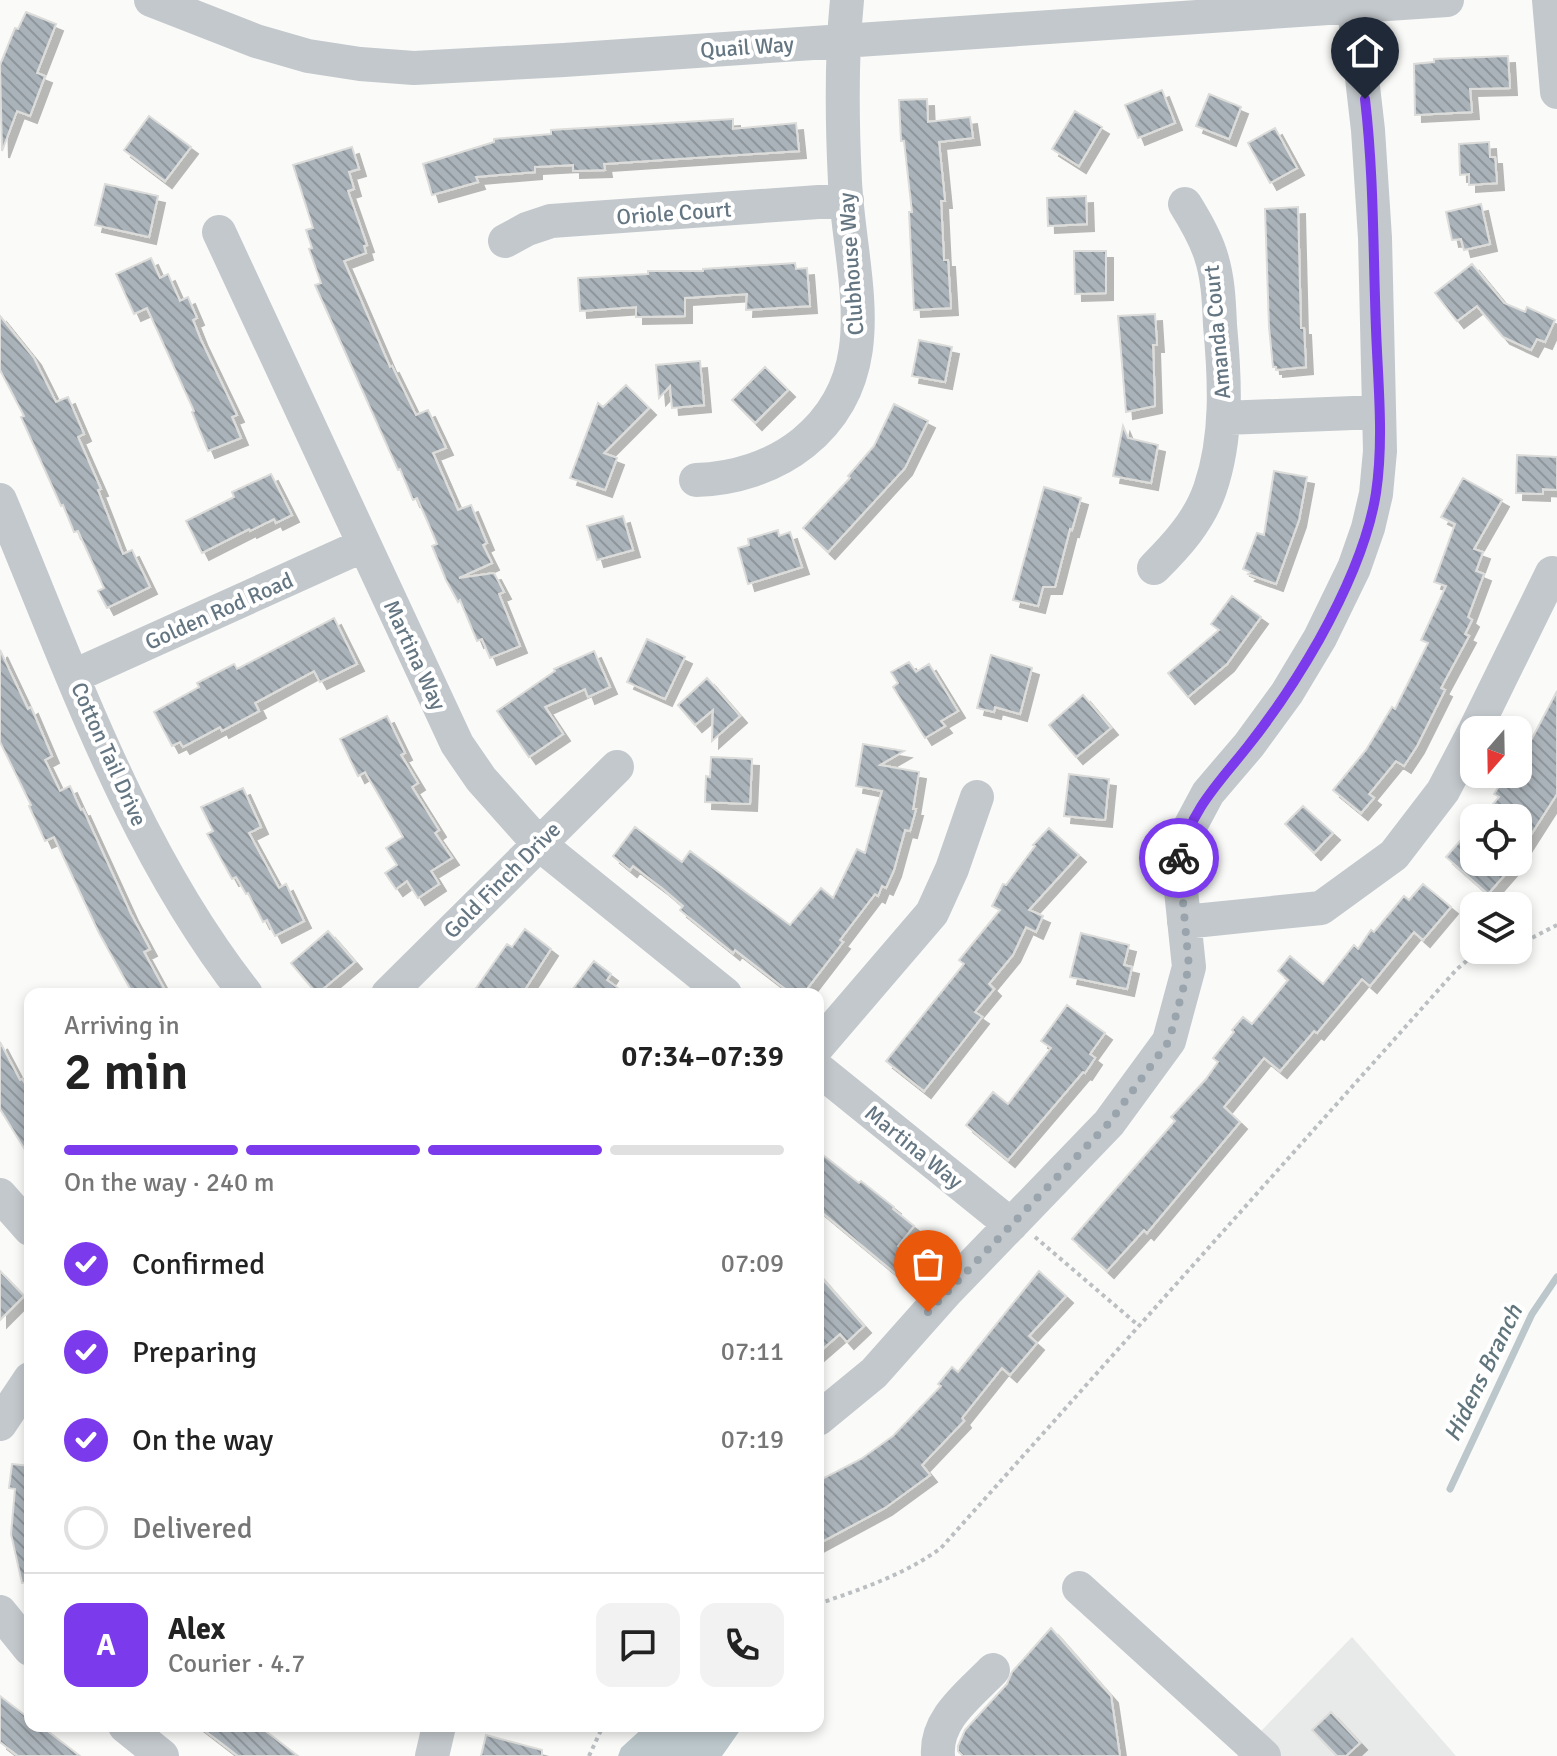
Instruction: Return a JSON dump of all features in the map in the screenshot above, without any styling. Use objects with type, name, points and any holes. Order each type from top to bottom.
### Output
[{"type":"street","name":"Quail Way","points":[[151,0],[256,41],[308,56],[414,68],[1353,3],[1447,0]]},
{"type":"street","name":"Clubhouse Way","points":[[696,480],[739,475],[768,464],[794,449],[826,420],[848,385],[856,358],[859,330],[843,115],[847,0]]},
{"type":"street","points":[[1549,0],[1557,92]]},
{"type":"street","points":[[824,1414],[874,1373],[1109,1123],[1169,1041],[1189,967],[1178,862],[1185,836],[1208,793],[1249,745],[1287,693],[1320,638],[1354,568],[1376,494],[1380,451],[1368,130],[1353,3]]},
{"type":"street","name":"Oriole Court","points":[[505,241],[551,221],[847,200]]},
{"type":"street","name":"Amanda Court","points":[[1154,568],[1177,546],[1196,519],[1217,462],[1223,418],[1224,373],[1217,284],[1206,242],[1185,204]]},
{"type":"street","name":"Martina Way","points":[[219,232],[457,744],[481,779],[539,844],[718,988]]},
{"type":"street","name":"Amanda Court","points":[[1223,418],[1379,412]]},
{"type":"street","name":"Cotton Tail Drive","points":[[0,500],[131,812],[219,959],[241,988]]},
{"type":"street","name":"Golden Rod Road","points":[[74,676],[364,545]]},
{"type":"street","points":[[1481,716],[1552,573]]},
{"type":"street","points":[[1184,922],[1321,908],[1394,855],[1443,791],[1460,758]]},
{"type":"street","name":"Gold Finch Drive","points":[[394,988],[617,767]]},
{"type":"street","points":[[824,1039],[932,913],[952,869],[977,797]]},
{"type":"street","name":"Martina Way","points":[[824,1074],[1013,1222]]},
{"type":"street","points":[[0,1195],[24,1222]]},
{"type":"street","points":[[0,1424],[24,1388]]},
{"type":"street","points":[[1079,1588],[1261,1755]]},
{"type":"street","points":[[0,1612],[24,1642]]},
{"type":"street","points":[[938,1756],[937,1742],[941,1728],[993,1670]]},
{"type":"street","points":[[132,1732],[162,1756]]},
{"type":"street","points":[[432,1756],[438,1732]]},
{"type":"path","points":[[1532,938],[1557,925]]},
{"type":"path","points":[[824,1602],[915,1566],[941,1548],[1463,964]]},
{"type":"path","points":[[1013,1222],[1139,1325]]},
{"type":"path","points":[[589,1756],[600,1732]]},
{"type":"shaded area","points":[[1352,1637],[1456,1756],[1237,1756]]},
{"type":"shaded area","points":[[638,1732],[739,1732],[722,1756],[618,1756],[621,1748]]},
{"type":"building","points":[[26,12],[56,24],[37,73],[45,76],[30,116],[17,111],[2,151],[0,65],[15,28],[18,29]]},
{"type":"building","points":[[1508,56],[1510,88],[1470,89],[1472,112],[1415,115],[1414,64],[1434,62],[1434,59]]},
{"type":"building","points":[[1162,90],[1175,123],[1138,138],[1125,105]]},
{"type":"building","points":[[1209,94],[1241,107],[1229,139],[1196,126]]},
{"type":"building","points":[[927,99],[928,122],[970,117],[973,138],[939,142],[945,201],[941,201],[944,260],[948,260],[951,308],[914,310],[909,212],[912,212],[904,141],[901,141],[899,100]]},
{"type":"building","points":[[1075,111],[1102,127],[1079,166],[1052,149]]},
{"type":"building","points":[[149,116],[191,147],[165,181],[124,150]]},
{"type":"building","points":[[733,119],[733,129],[796,123],[799,151],[604,164],[605,170],[573,171],[573,165],[535,167],[535,172],[476,177],[478,182],[432,195],[423,164],[494,142],[494,139],[551,134],[551,130]]},
{"type":"building","points":[[1275,128],[1297,168],[1270,183],[1248,143]]},
{"type":"building","points":[[1489,142],[1490,157],[1495,157],[1497,183],[1469,185],[1469,174],[1460,175],[1459,144]]},
{"type":"building","points":[[352,147],[359,169],[349,172],[354,189],[348,191],[367,245],[364,246],[366,253],[344,261],[390,367],[416,415],[428,410],[446,448],[433,453],[458,510],[471,505],[487,543],[483,545],[492,563],[459,578],[494,573],[504,592],[499,594],[520,646],[490,658],[482,639],[477,641],[460,600],[458,602],[446,580],[432,546],[437,544],[429,525],[417,498],[413,500],[398,470],[315,285],[321,283],[306,230],[313,228],[293,165]]},
{"type":"building","points":[[105,184],[158,196],[149,237],[95,225]]},
{"type":"building","points":[[1086,196],[1087,224],[1048,226],[1047,198]]},
{"type":"building","points":[[1481,204],[1490,244],[1464,250],[1461,239],[1452,240],[1446,212]]},
{"type":"building","points":[[1298,207],[1301,328],[1304,328],[1306,367],[1276,370],[1273,367],[1269,327],[1265,209]]},
{"type":"building","points":[[1074,251],[1106,251],[1106,293],[1075,294]]},
{"type":"building","points":[[151,258],[160,278],[168,274],[180,301],[188,297],[197,318],[193,320],[201,340],[237,415],[232,417],[241,438],[208,451],[194,411],[147,308],[134,314],[116,274]]},
{"type":"building","points":[[795,263],[796,269],[807,268],[810,306],[746,310],[747,294],[685,298],[685,316],[636,317],[636,307],[580,311],[578,278]]},
{"type":"building","points":[[1472,264],[1504,303],[1525,312],[1527,307],[1555,320],[1545,342],[1537,339],[1531,350],[1503,337],[1477,306],[1457,321],[1435,293]]},
{"type":"building","points":[[1155,314],[1155,406],[1126,412],[1118,316]]},
{"type":"building","points":[[0,316],[34,358],[56,402],[68,397],[84,434],[78,437],[101,489],[98,490],[123,554],[132,550],[150,587],[107,608],[98,591],[104,588],[78,531],[74,532],[61,506],[21,417],[24,416],[0,370]]},
{"type":"building","points":[[919,340],[952,347],[945,382],[912,376]]},
{"type":"building","points":[[700,361],[704,405],[672,408],[670,386],[659,398],[656,365]]},
{"type":"building","points":[[765,367],[788,390],[755,423],[732,400]]},
{"type":"building","points":[[626,385],[649,408],[604,453],[617,458],[605,490],[570,478],[598,403],[603,407]]},
{"type":"building","points":[[894,404],[928,421],[905,468],[828,552],[803,528],[850,478],[848,476],[874,446]]},
{"type":"building","points":[[1123,426],[1128,438],[1158,445],[1151,483],[1113,476]]},
{"type":"building","points":[[1517,455],[1557,457],[1557,490],[1543,489],[1543,494],[1516,493]]},
{"type":"building","points":[[1274,471],[1307,477],[1299,520],[1276,584],[1248,574],[1250,572],[1243,569],[1257,533],[1264,535]]},
{"type":"building","points":[[271,474],[292,515],[276,523],[274,519],[249,529],[202,553],[186,521],[234,497],[232,492]]},
{"type":"building","points":[[1463,478],[1502,500],[1474,549],[1483,552],[1476,571],[1484,574],[1468,617],[1472,620],[1465,634],[1469,636],[1441,688],[1445,690],[1417,746],[1404,766],[1396,761],[1369,794],[1374,798],[1361,813],[1333,790],[1366,750],[1392,707],[1395,709],[1428,643],[1421,640],[1446,586],[1434,582],[1455,524],[1441,517]]},
{"type":"building","points":[[1044,487],[1081,498],[1055,587],[1043,587],[1038,606],[1013,600]]},
{"type":"building","points":[[623,516],[633,550],[597,560],[587,526]]},
{"type":"building","points":[[778,530],[779,536],[790,532],[802,567],[748,584],[738,548],[749,545],[748,539]]},
{"type":"building","points":[[1232,596],[1261,617],[1227,664],[1188,697],[1168,673],[1219,630],[1211,624]]},
{"type":"building","points":[[334,618],[357,664],[320,682],[314,671],[255,703],[259,711],[222,731],[220,727],[183,747],[180,742],[172,746],[154,712],[199,687],[197,683],[234,664],[237,669]]},
{"type":"building","points":[[647,639],[685,657],[665,699],[627,682]]},
{"type":"building","points":[[0,650],[28,709],[31,707],[52,756],[45,760],[60,791],[70,786],[83,809],[150,949],[144,952],[164,988],[130,988],[99,933],[54,837],[45,841],[0,742]]},
{"type":"building","points":[[594,651],[610,687],[588,697],[585,689],[545,707],[563,734],[529,757],[497,711],[554,669]]},
{"type":"building","points":[[991,655],[1032,668],[1020,714],[995,707],[994,712],[977,708]]},
{"type":"building","points":[[909,662],[916,672],[929,664],[958,711],[941,721],[945,726],[925,738],[893,687],[898,683],[891,672]]},
{"type":"building","points":[[707,678],[740,716],[712,741],[713,710],[695,725],[678,705]]},
{"type":"building","points":[[1557,691],[1557,794],[1532,833],[1532,804],[1493,804],[1499,797],[1494,794],[1498,788],[1532,788],[1532,738]]},
{"type":"building","points":[[1083,695],[1111,728],[1076,757],[1049,725]]},
{"type":"building","points":[[387,716],[405,753],[401,755],[418,783],[412,787],[439,830],[435,833],[452,858],[431,871],[439,884],[418,898],[407,881],[396,889],[385,873],[397,865],[386,848],[403,837],[365,772],[358,776],[340,739]]},
{"type":"building","points":[[863,744],[904,751],[880,765],[919,772],[913,809],[916,809],[910,831],[905,830],[886,888],[882,886],[878,896],[875,894],[808,988],[784,988],[735,950],[733,953],[680,910],[683,906],[662,888],[633,866],[630,870],[613,856],[635,827],[682,862],[690,851],[790,925],[821,888],[833,898],[857,849],[865,853],[882,791],[856,786]]},
{"type":"building","points":[[711,757],[752,759],[750,804],[705,802],[706,776],[710,777]]},
{"type":"building","points":[[1069,774],[1109,779],[1105,820],[1064,816]]},
{"type":"building","points":[[243,788],[261,827],[249,833],[279,888],[286,884],[304,921],[275,936],[236,877],[232,879],[207,834],[213,831],[201,807]]},
{"type":"building","points":[[1303,806],[1333,833],[1314,853],[1285,824]]},
{"type":"building","points":[[1049,828],[1079,855],[1029,910],[1043,916],[1036,932],[1026,927],[1013,955],[989,984],[994,989],[975,1012],[982,1017],[924,1091],[886,1061],[964,964],[959,960],[1000,910],[992,906],[1003,884],[1006,885],[1033,845]]},
{"type":"building","points":[[1460,841],[1460,869],[1446,857]]},
{"type":"building","points":[[1468,876],[1504,876],[1490,892]]},
{"type":"building","points":[[1423,884],[1451,907],[1423,940],[1414,932],[1370,986],[1362,979],[1280,1071],[1264,1058],[1224,1107],[1240,1122],[1147,1233],[1144,1230],[1107,1271],[1072,1239],[1175,1121],[1171,1117],[1218,1062],[1213,1058],[1234,1032],[1232,1030],[1243,1017],[1252,1024],[1288,980],[1278,971],[1290,956],[1323,984],[1354,945],[1358,949],[1371,930],[1374,932],[1404,896],[1409,900]]},
{"type":"building","points":[[525,929],[551,949],[526,988],[476,988],[507,944],[512,947]]},
{"type":"building","points":[[328,931],[355,962],[324,988],[312,988],[291,963]]},
{"type":"building","points":[[1081,933],[1129,945],[1124,965],[1132,967],[1127,989],[1070,977]]},
{"type":"building","points":[[594,961],[611,974],[607,980],[618,988],[574,988]]},
{"type":"building","points":[[1067,1005],[1105,1033],[1090,1054],[1095,1058],[1085,1073],[1008,1160],[966,1125],[993,1092],[1008,1104],[1051,1048],[1041,1041]]},
{"type":"building","points":[[0,1042],[20,1080],[24,1082],[24,1148],[0,1109]]},
{"type":"building","points":[[824,1156],[859,1183],[861,1181],[914,1226],[898,1246],[911,1255],[896,1274],[824,1214]]},
{"type":"building","points":[[0,1271],[24,1296],[0,1320]]},
{"type":"building","points":[[1039,1271],[1066,1296],[1029,1336],[1037,1343],[1010,1375],[1002,1368],[962,1418],[964,1421],[922,1465],[930,1475],[885,1508],[824,1541],[824,1478],[861,1459],[893,1436],[941,1386],[938,1384],[952,1367],[958,1372]]},
{"type":"building","points":[[824,1281],[864,1326],[847,1342],[840,1334],[824,1348]]},
{"type":"building","points":[[12,1464],[24,1465],[24,1583],[11,1534],[15,1489],[9,1488]]},
{"type":"building","points":[[1051,1628],[1111,1696],[1120,1756],[963,1756],[958,1746],[965,1730],[1007,1684],[1012,1672]]},
{"type":"building","points":[[0,1696],[24,1714],[24,1732],[49,1732],[80,1756],[18,1756],[0,1742]]},
{"type":"building","points":[[1331,1712],[1360,1743],[1346,1756],[1337,1756],[1312,1730]]},
{"type":"building","points":[[207,1732],[267,1732],[298,1756],[238,1756]]},
{"type":"building","points":[[486,1735],[542,1750],[542,1756],[481,1756]]},
{"type":"waterway","name":"Hidens Branch","points":[[1450,1489],[1532,1314],[1557,1277]]},
{"type":"way so far","points":[[928,1312],[1109,1123],[1169,1041],[1189,967],[1179,858]]},
{"type":"route","points":[[1179,858],[1185,836],[1208,793],[1249,745],[1287,693],[1320,638],[1354,568],[1368,528],[1376,494],[1380,451],[1375,238],[1365,99]]}]
